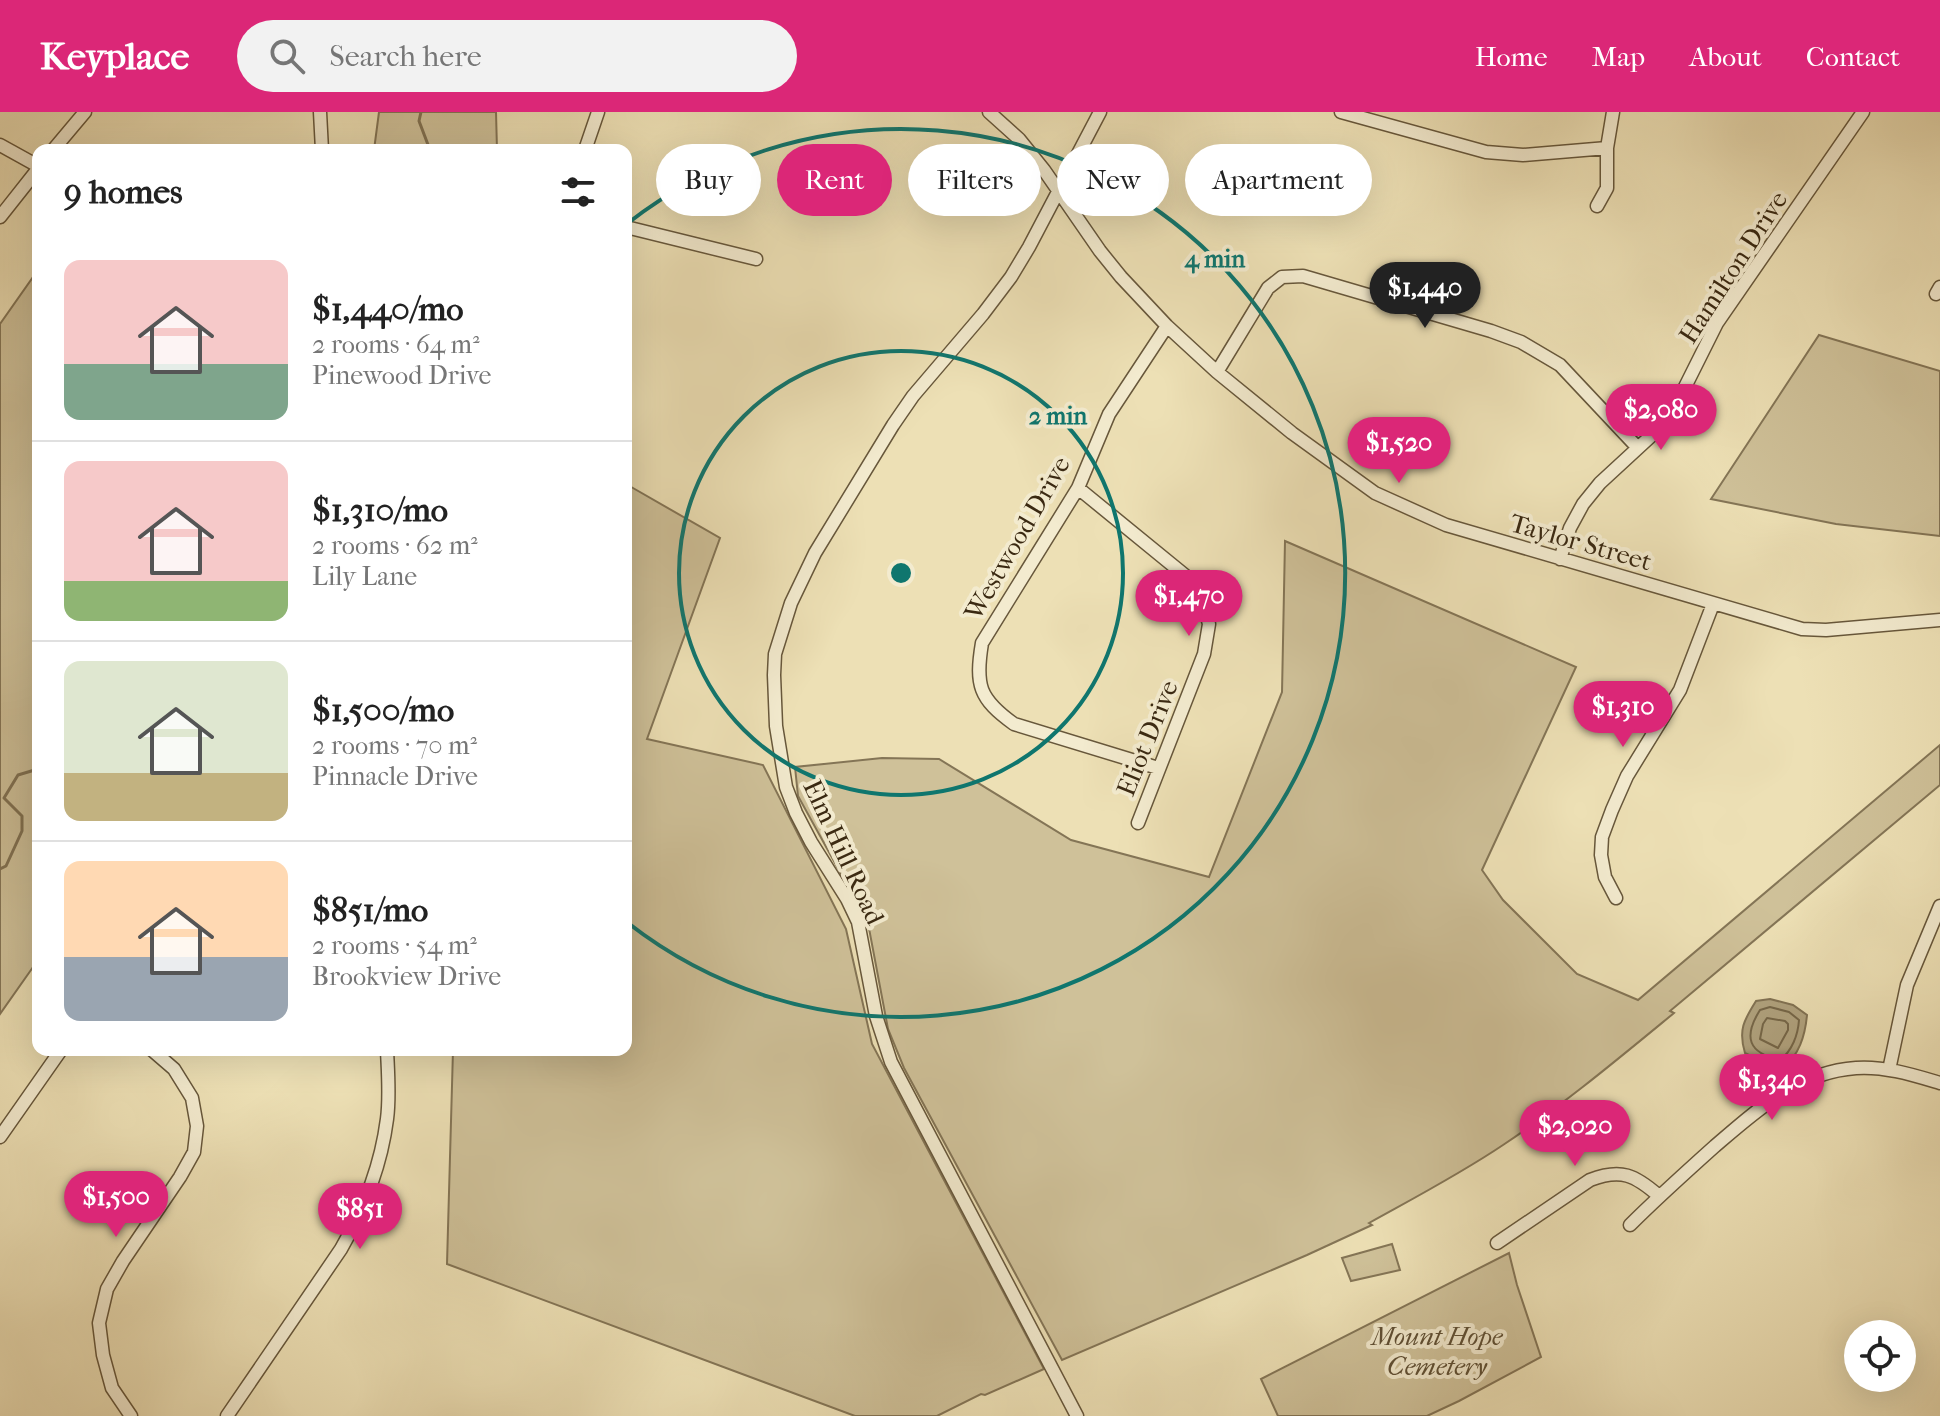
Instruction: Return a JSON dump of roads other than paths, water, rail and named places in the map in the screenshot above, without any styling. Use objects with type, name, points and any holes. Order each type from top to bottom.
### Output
[{"type":"street","points":[[58,144],[85,112]]},
{"type":"street","points":[[320,112],[322,144]]},
{"type":"street","points":[[587,144],[598,112]]},
{"type":"street","name":"Taylor Street","points":[[989,112],[1019,139],[1057,190]]},
{"type":"street","name":"Elm Hill Road","points":[[1083,144],[1100,112]]},
{"type":"street","points":[[1341,112],[1486,152],[1523,155],[1607,148]]},
{"type":"street","points":[[1597,206],[1607,188],[1607,148],[1613,112]]},
{"type":"street","name":"Hamilton Drive","points":[[1560,559],[1570,528],[1583,504],[1600,483],[1664,424],[1682,395],[1717,323],[1863,112]]},
{"type":"street","points":[[0,145],[32,164]]},
{"type":"street","points":[[0,217],[32,176]]},
{"type":"street","name":"Elm Hill Road","points":[[1057,194],[1011,277],[913,396],[815,553],[791,603],[775,654],[774,675],[776,726],[786,787],[806,832],[858,922],[876,1016],[891,1062],[1077,1416]]},
{"type":"street","name":"Taylor Street","points":[[1075,216],[1100,251],[1167,326],[1217,372],[1292,433],[1375,493],[1409,510],[1446,525],[1802,629],[1826,630],[1940,620]]},
{"type":"street","points":[[632,228],[756,259]]},
{"type":"street","points":[[1217,372],[1268,288],[1282,277],[1303,276],[1521,342],[1560,365],[1638,448]]},
{"type":"street","name":"Westwood Drive","points":[[1158,768],[1014,724],[994,710],[981,689],[978,669],[982,643],[1078,488],[1109,414],[1167,326]]},
{"type":"street","name":"Eliot Drive","points":[[1078,488],[1187,577],[1202,598],[1209,624],[1204,654],[1138,823]]},
{"type":"street","points":[[1616,898],[1605,877],[1602,837],[1627,776],[1680,690],[1713,604]]},
{"type":"street","points":[[1889,1070],[1907,985],[1940,906]]},
{"type":"street","points":[[0,1137],[57,1056]]},
{"type":"street","points":[[131,1416],[112,1388],[99,1323],[107,1289],[194,1152],[197,1126],[192,1098],[174,1069],[159,1056]]},
{"type":"street","points":[[227,1416],[357,1221],[370,1188],[387,1118],[387,1056]]},
{"type":"street","points":[[1630,1225],[1771,1099],[1801,1082],[1829,1072],[1858,1068],[1889,1070],[1940,1083]]},
{"type":"street","points":[[1497,1243],[1590,1180],[1607,1173],[1626,1174],[1645,1183],[1659,1196]]},
{"type":"water","points":[[1770,999],[1793,1005],[1807,1015],[1800,1045],[1783,1069],[1745,1053],[1743,1045],[1743,1026],[1756,1001]]},
{"type":"waterway","points":[[421,112],[419,121],[428,144]]},
{"type":"waterway","points":[[0,869],[6,866],[22,831],[22,816],[4,798],[18,775],[32,771]]},
{"type":"park label","name":"Mount Hope Cemetery","points":[[1437,1351]]}]
